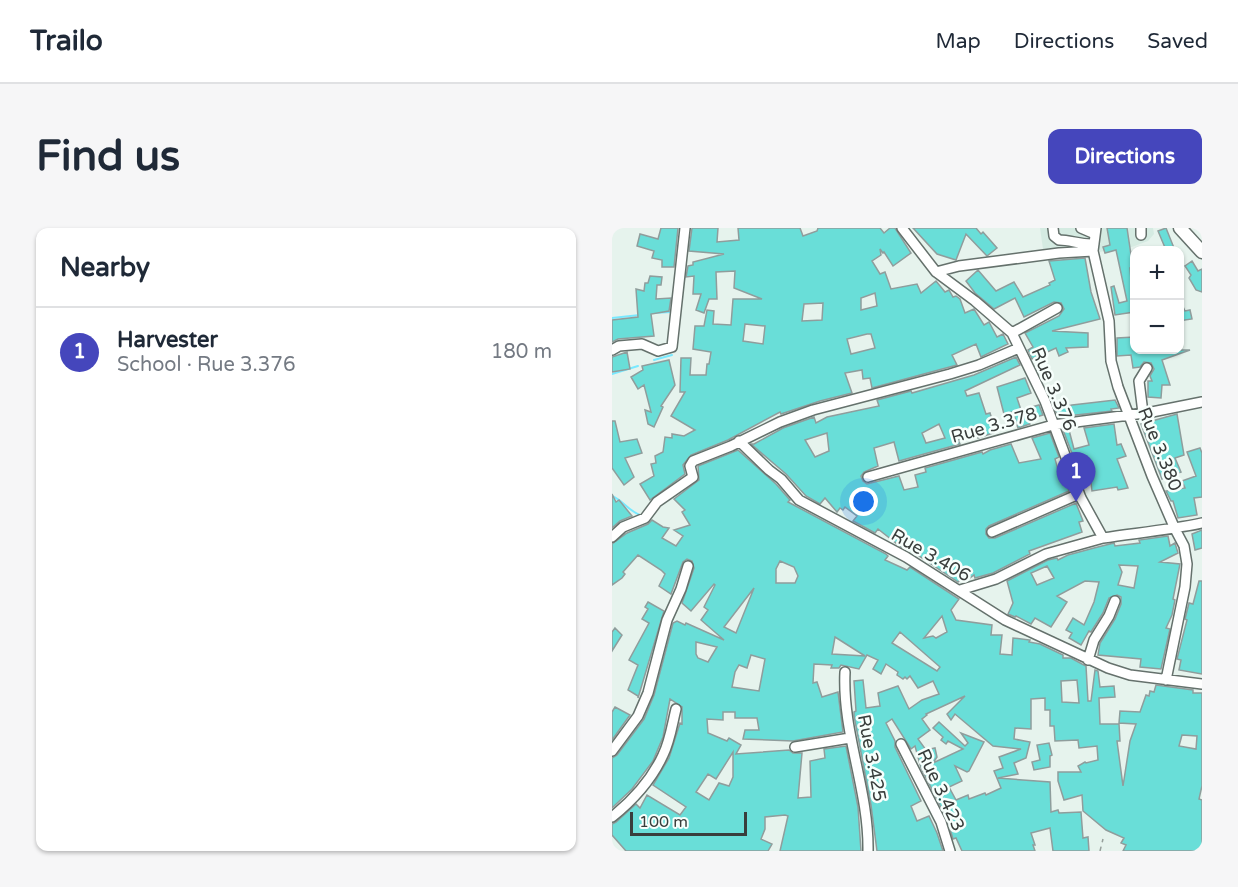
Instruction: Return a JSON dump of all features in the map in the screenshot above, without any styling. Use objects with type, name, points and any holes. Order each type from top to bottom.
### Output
[{"type":"main road","points":[[1180,228],[1202,252]]},
{"type":"street","points":[[612,350],[620,346],[642,345],[658,351],[672,347],[685,228]]},
{"type":"street","name":"Rue 3.376","points":[[902,228],[936,272],[1012,333],[1045,401],[1079,494],[1103,538]]},
{"type":"street","points":[[1053,228],[1054,236],[1059,240],[1071,240],[1080,245],[1094,239]]},
{"type":"street","points":[[1081,228],[1094,239]]},
{"type":"street","points":[[936,272],[959,266],[1059,253],[1094,239]]},
{"type":"street","name":"Rue 3.380","points":[[1094,239],[1109,321],[1111,360],[1128,414],[1184,546],[1187,564],[1185,587],[1166,680]]},
{"type":"street","points":[[1012,333],[1057,308]]},
{"type":"street","points":[[612,537],[623,527],[645,518],[657,502],[693,477],[690,466],[693,461],[780,422],[813,410],[950,374],[979,365],[1019,348]]},
{"type":"street","points":[[1143,413],[1139,381],[1147,368]]},
{"type":"street","name":"Rue 3.378","points":[[868,477],[1053,425],[1143,413],[1202,402]]},
{"type":"street","name":"Rue 3.406","points":[[739,441],[781,479],[799,500],[906,557],[1005,620],[1088,660],[1130,675],[1202,684]]},
{"type":"street","points":[[993,532],[1079,494]]},
{"type":"street","points":[[960,590],[996,579],[1046,554],[1103,538],[1175,529],[1202,523]]},
{"type":"street","points":[[612,751],[638,716],[648,693],[667,620],[688,566]]},
{"type":"street","points":[[1088,660],[1094,640],[1115,601]]},
{"type":"street","name":"Rue 3.425","points":[[845,672],[844,692],[850,738],[866,811],[868,851]]},
{"type":"street","points":[[612,817],[627,805],[663,756],[670,739],[675,709]]},
{"type":"street","points":[[795,747],[850,738]]},
{"type":"street","name":"Rue 3.423","points":[[901,744],[941,822],[950,851]]},
{"type":"path","points":[[1100,851],[1103,839]]},
{"type":"shaded area","points":[[1040,228],[1153,228],[1154,234],[1148,241],[1105,253],[1091,246],[1043,249]]},
{"type":"building","points":[[661,228],[678,228],[674,267],[662,267],[662,260],[652,258],[654,251],[637,246],[640,234],[658,239]]},
{"type":"building","points":[[692,228],[718,228],[717,242],[739,240],[738,228],[800,228],[803,236],[817,231],[818,228],[880,228],[884,233],[890,228],[895,228],[911,253],[893,266],[880,249],[881,255],[872,261],[880,274],[885,272],[891,289],[917,284],[921,293],[936,281],[945,292],[949,290],[953,297],[960,299],[965,313],[974,309],[984,325],[989,322],[997,337],[1003,334],[1008,344],[981,357],[976,344],[952,355],[957,365],[872,388],[870,378],[863,379],[862,370],[845,373],[852,393],[781,414],[780,412],[728,440],[691,455],[683,465],[685,474],[650,500],[640,484],[654,476],[651,464],[656,463],[655,456],[663,452],[665,437],[672,438],[672,434],[684,436],[695,430],[671,416],[685,392],[680,392],[681,358],[691,358],[690,375],[706,375],[707,364],[709,364],[711,352],[693,349],[695,326],[704,326],[707,310],[714,311],[713,324],[731,325],[733,299],[762,299],[734,288],[735,271],[716,272],[717,299],[709,299],[704,313],[696,310],[701,294],[693,294],[694,276],[686,277],[688,266],[693,265],[693,262],[724,254],[689,251]],"holes":[[[875,293],[877,306],[861,310],[861,298]],[[823,303],[822,320],[802,321],[804,304]],[[745,324],[765,326],[763,344],[743,341]],[[871,334],[875,348],[851,354],[847,339]]]},
{"type":"building","points":[[913,228],[976,228],[981,234],[983,232],[997,248],[987,256],[966,234],[956,260],[937,254]]},
{"type":"building","points":[[1107,228],[1127,228],[1130,248],[1130,313],[1115,315],[1111,287],[1114,286],[1119,303],[1127,301],[1116,250],[1105,253],[1103,247],[1110,245]]},
{"type":"building","points":[[1166,228],[1173,246],[1164,246],[1158,231]]},
{"type":"building","points":[[1085,258],[1091,292],[1100,319],[1052,331],[1088,333],[1088,347],[1066,348],[1068,352],[1059,356],[1056,348],[1032,359],[1028,350],[1033,347],[1025,333],[1059,316],[1064,309],[1061,303],[1054,302],[1024,317],[1015,298],[994,309],[975,293],[966,281],[978,270],[996,291],[1014,282],[1023,297],[1050,285],[1049,283],[1055,280],[1049,261]]},
{"type":"building","points":[[1192,261],[1198,271],[1202,269],[1202,292],[1196,290],[1185,266]]},
{"type":"building","points":[[650,276],[662,277],[661,285],[657,285],[656,299],[671,298],[669,311],[651,314],[654,336],[618,339],[612,342],[612,320],[638,317],[636,289],[644,291],[645,283],[648,283]]},
{"type":"building","points":[[1184,309],[1185,311],[1190,310],[1192,319],[1184,320]]},
{"type":"building","points":[[1130,337],[1130,354],[1179,354],[1162,360],[1170,385],[1162,385],[1161,398],[1148,397],[1148,381],[1152,381],[1150,376],[1154,369],[1151,363],[1144,362],[1140,367],[1133,368],[1131,355],[1117,356],[1117,338]]},
{"type":"building","points":[[627,352],[630,369],[612,372],[612,357]]},
{"type":"building","points":[[1016,357],[1020,365],[965,391],[967,396],[979,393],[986,414],[990,413],[996,432],[978,438],[977,434],[958,440],[960,444],[899,461],[894,442],[874,448],[878,466],[864,472],[861,476],[867,484],[899,476],[904,490],[918,487],[915,475],[926,472],[925,468],[982,452],[983,454],[1011,444],[1019,463],[1041,459],[1032,438],[1050,433],[1059,457],[1055,459],[1061,480],[1066,483],[1069,491],[989,526],[986,534],[989,538],[995,538],[1076,503],[1083,521],[1079,522],[1082,532],[1029,551],[1030,554],[993,573],[975,578],[974,575],[966,581],[963,577],[958,582],[907,548],[901,547],[878,529],[875,533],[853,521],[857,516],[845,507],[843,510],[840,508],[837,512],[825,498],[820,504],[806,496],[786,474],[751,444],[783,428],[814,417],[816,423],[827,417],[879,406],[877,400],[911,391],[912,393],[974,375]],"holes":[[[939,424],[945,438],[926,443],[922,433]],[[827,433],[829,451],[815,457],[805,440]]]},
{"type":"building","points":[[669,360],[675,385],[661,406],[663,407],[654,427],[648,424],[645,410],[651,412],[644,385],[638,389],[631,377],[643,370],[642,366]]},
{"type":"building","points":[[1025,378],[1031,393],[1017,398],[1021,410],[1039,405],[1043,415],[1029,419],[1030,424],[1018,428],[1013,412],[1004,414],[997,387]]},
{"type":"building","points":[[1115,400],[1119,408],[1111,409],[1112,411],[1058,417],[1055,409],[1072,405]]},
{"type":"building","points":[[1177,414],[1184,455],[1175,458],[1181,472],[1162,479],[1141,424]]},
{"type":"building","points":[[612,421],[615,421],[620,442],[637,439],[642,453],[625,458],[634,477],[624,485],[612,468]]},
{"type":"building","points":[[1114,424],[1117,445],[1121,444],[1126,456],[1117,459],[1128,488],[1118,490],[1117,487],[1092,491],[1089,466],[1081,469],[1077,455],[1073,456],[1063,430],[1069,430],[1074,449],[1089,445],[1084,428]]},
{"type":"building","points":[[1200,448],[1202,497],[1194,498],[1197,515],[1178,518],[1173,501],[1166,491],[1185,488],[1182,481],[1196,476],[1187,452]]},
{"type":"building","points":[[738,450],[776,484],[790,500],[788,502],[886,554],[888,556],[885,560],[907,570],[910,567],[959,599],[951,610],[956,620],[992,625],[991,635],[1002,635],[1000,654],[1012,655],[1013,638],[1030,640],[1029,642],[1040,644],[1063,655],[1063,658],[1071,658],[1086,666],[1088,701],[1091,701],[1095,670],[1098,671],[1100,687],[1114,686],[1115,697],[1099,698],[1100,724],[1119,724],[1120,741],[1117,741],[1123,786],[1130,741],[1136,724],[1119,723],[1120,711],[1140,712],[1146,695],[1149,696],[1150,691],[1154,692],[1156,685],[1202,693],[1202,786],[1199,799],[1202,800],[1202,851],[1123,851],[1126,845],[1121,843],[1124,838],[1106,830],[1083,811],[1082,795],[1064,800],[1058,781],[1058,772],[1081,772],[1078,766],[1085,762],[1098,760],[1097,746],[1079,748],[1078,740],[1055,741],[1054,726],[1050,726],[1050,710],[1045,710],[1045,698],[1031,699],[1031,729],[1015,728],[1014,739],[1030,742],[1026,758],[1014,763],[1018,774],[998,778],[1050,782],[1051,812],[1058,810],[1059,813],[1081,812],[1083,838],[1088,837],[1089,851],[1053,851],[1050,828],[1031,833],[1035,851],[962,851],[956,838],[953,839],[947,819],[921,768],[915,746],[911,749],[892,719],[886,723],[921,801],[911,806],[917,821],[929,816],[943,851],[877,851],[871,805],[854,716],[856,711],[854,681],[863,680],[866,708],[880,706],[878,693],[898,686],[909,709],[922,700],[939,694],[933,681],[918,688],[910,676],[903,679],[897,675],[898,672],[886,664],[881,674],[873,669],[878,660],[867,655],[859,669],[841,665],[839,668],[831,668],[832,665],[814,664],[813,683],[817,682],[822,697],[838,692],[843,732],[793,741],[743,739],[745,730],[759,730],[757,718],[735,718],[735,712],[723,712],[723,720],[707,719],[708,733],[727,741],[729,738],[741,745],[736,754],[789,750],[793,753],[802,753],[798,798],[811,797],[810,761],[825,758],[824,749],[846,746],[858,807],[861,851],[780,851],[788,816],[785,815],[765,817],[765,829],[761,839],[772,844],[768,851],[626,851],[612,835],[612,824],[636,804],[640,808],[647,795],[680,815],[686,807],[653,785],[669,758],[680,723],[682,724],[682,707],[670,699],[663,737],[653,761],[632,789],[612,808],[612,758],[617,755],[644,719],[654,695],[673,623],[677,621],[685,625],[686,623],[724,640],[701,620],[708,610],[704,607],[714,584],[691,611],[682,603],[694,568],[692,561],[687,559],[683,562],[671,594],[659,586],[665,574],[638,555],[623,572],[625,574],[622,578],[612,585],[612,544],[652,520],[669,528],[662,538],[676,546],[683,536],[674,530],[690,525],[682,512],[685,510],[674,499],[699,480],[698,466]],"holes":[[[780,561],[794,567],[798,576],[795,583],[776,583],[776,569]],[[754,588],[736,633],[724,627]],[[942,616],[947,632],[936,638],[933,636],[924,638]],[[900,632],[940,667],[937,671],[892,643]],[[835,637],[865,656],[832,654]],[[696,642],[717,647],[708,662],[698,658]],[[751,655],[765,659],[759,691],[732,687],[739,665],[747,668]],[[1077,680],[1079,703],[1062,702],[1061,681]],[[965,696],[947,714],[951,720],[955,714],[993,746],[1021,749],[999,757],[1003,768],[994,771],[1001,788],[986,795],[985,793],[969,799],[968,795],[956,800],[949,787],[962,781],[955,766],[969,771],[984,742],[961,733],[968,743],[965,746],[939,722],[933,728],[943,737],[941,740],[946,744],[948,741],[963,749],[933,763],[937,757],[935,748],[926,750],[918,739],[930,730],[922,719],[926,714]],[[1182,735],[1197,736],[1196,749],[1179,746]],[[733,752],[733,777],[729,786],[719,783],[709,800],[696,792],[708,774],[716,779]]]},
{"type":"building","points":[[612,494],[616,502],[619,500],[632,516],[620,521],[612,528]]},
{"type":"building","points":[[1202,530],[1202,548],[1195,550],[1192,534]]},
{"type":"building","points":[[1168,536],[1170,546],[1175,543],[1178,553],[1160,562],[1180,564],[1172,615],[1166,628],[1170,629],[1161,669],[1140,667],[1141,659],[1098,655],[1100,643],[1115,619],[1121,604],[1121,597],[1117,595],[1109,598],[1103,613],[1081,645],[1069,638],[1072,633],[1066,630],[1073,618],[1084,625],[1094,602],[1099,582],[1085,581],[1057,596],[1067,602],[1051,627],[1035,618],[1031,624],[1008,614],[1013,603],[1007,581],[1048,560],[1057,558],[1058,560],[1068,555],[1114,543],[1115,546],[1140,543],[1139,540]],"holes":[[[1119,565],[1138,566],[1134,588],[1118,585],[1122,572]],[[1047,566],[1054,578],[1037,585],[1031,573]]]},
{"type":"building","points":[[1199,581],[1202,581],[1202,674],[1179,670],[1181,660],[1177,659],[1189,603],[1193,604]]},
{"type":"building","points":[[648,602],[664,611],[638,698],[628,690],[638,665],[629,660],[649,623],[642,619],[648,609],[645,607]]},
{"type":"building","points":[[615,628],[622,635],[612,651],[612,632]]},
{"type":"building","points":[[615,707],[630,715],[612,740],[612,712]]},
{"type":"building","points":[[1049,743],[1052,755],[1050,756],[1050,767],[1034,770],[1032,762],[1040,760],[1037,745]]},
{"type":"waterway","points":[[651,313],[672,312]]},
{"type":"waterway","points":[[612,318],[640,315]]},
{"type":"waterway","points":[[654,360],[672,355]]},
{"type":"waterway","points":[[612,374],[638,366]]},
{"type":"waterway","points":[[612,496],[643,516]]},
{"type":"place","name":"Harvester","points":[[1076,502]]}]
